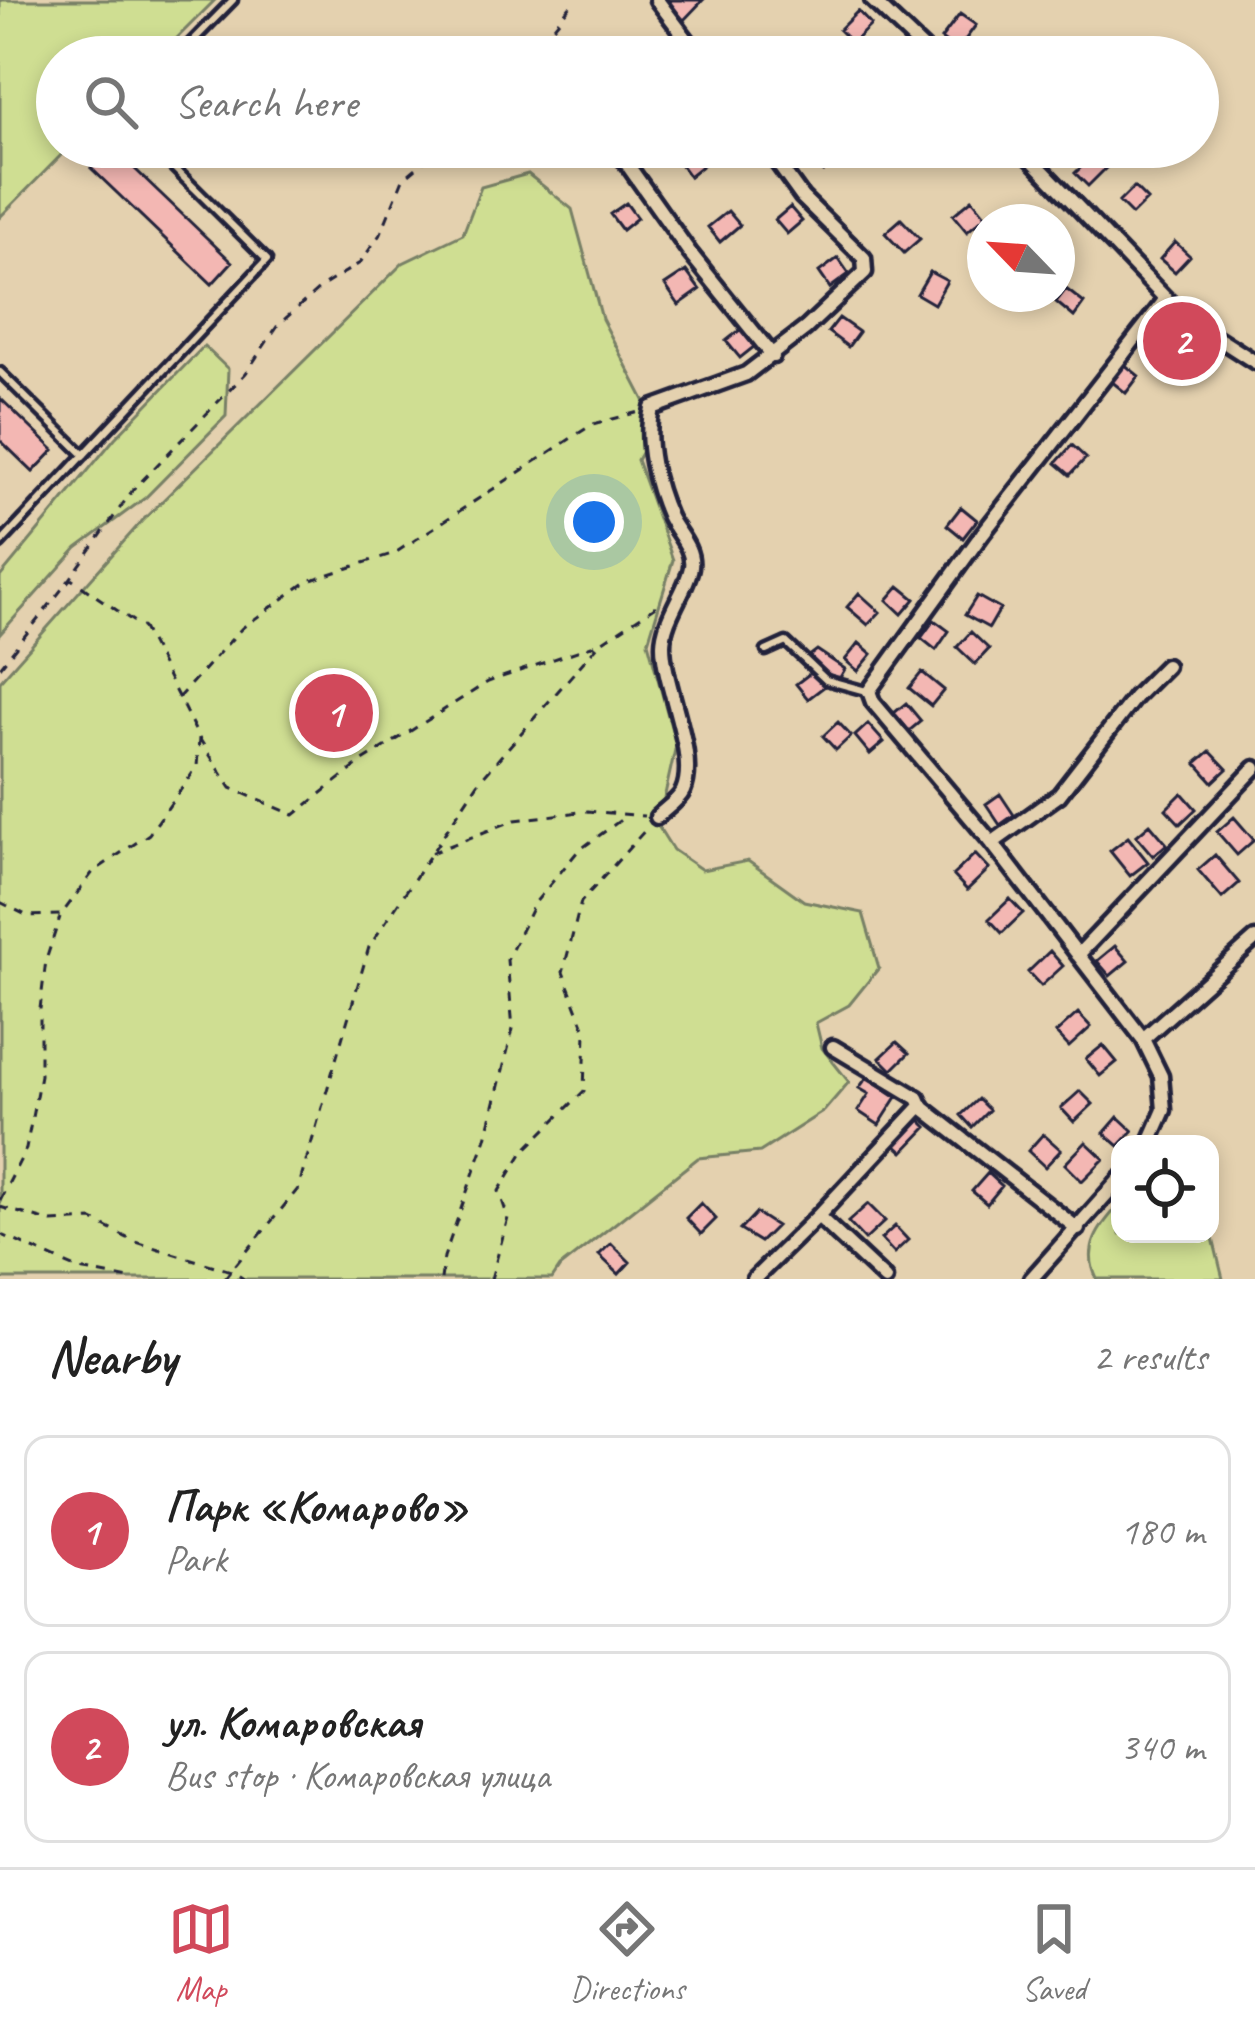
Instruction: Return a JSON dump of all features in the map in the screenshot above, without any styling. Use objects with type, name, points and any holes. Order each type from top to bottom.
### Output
[{"type":"street","points":[[657,0],[684,36]]},
{"type":"street","points":[[872,0],[910,36]]},
{"type":"street","points":[[630,168],[690,253],[773,356]]},
{"type":"street","points":[[657,817],[683,793],[688,761],[670,696],[662,641],[691,567],[688,548],[668,515],[647,432],[659,406],[746,374],[773,356],[865,272],[864,258],[802,197],[781,168]]},
{"type":"street","points":[[1040,168],[1168,301],[1255,362]]},
{"type":"street","points":[[1154,1135],[1164,1110],[1162,1076],[1143,1040],[992,844],[873,702],[869,691],[983,533],[1168,301]]},
{"type":"street","points":[[1156,313],[1155,326],[1168,332],[1176,325],[1180,316],[1168,301]]},
{"type":"street","points":[[992,844],[1059,795],[1166,666]]},
{"type":"street","points":[[1078,955],[1255,768]]},
{"type":"street","points":[[1143,1040],[1255,939]]},
{"type":"street","points":[[833,1047],[918,1098],[922,1106],[1078,1229]]},
{"type":"street","points":[[754,1279],[922,1106]]},
{"type":"street","points":[[1030,1279],[1111,1190]]},
{"type":"street","points":[[818,1216],[885,1279]]},
{"type":"lane","points":[[198,36],[233,0]]},
{"type":"lane","points":[[0,544],[267,260],[174,168]]},
{"type":"lane","points":[[0,372],[84,455]]},
{"type":"lane","points":[[766,651],[787,642],[826,680],[869,691]]},
{"type":"path","points":[[551,36],[575,0]]},
{"type":"path","points":[[0,667],[132,491],[245,373],[278,325],[321,287],[360,263],[381,233],[403,179],[416,168]]},
{"type":"path","points":[[178,698],[242,628],[308,581],[394,553],[593,424],[659,406]]},
{"type":"path","points":[[70,579],[143,628],[199,738],[231,788],[295,814],[363,760],[488,682],[601,643],[678,592]]},
{"type":"path","points":[[224,1279],[298,1190],[368,947],[480,780],[601,643]]},
{"type":"path","points":[[199,738],[197,767],[148,834],[93,872],[61,915],[46,960],[40,1075],[26,1149],[0,1204],[52,1222],[93,1220],[133,1241],[244,1279]]},
{"type":"path","points":[[431,853],[515,820],[588,811],[657,817]]},
{"type":"path","points":[[441,1279],[443,1257],[485,1138],[513,1029],[507,960],[534,904],[578,851],[628,814]]},
{"type":"path","points":[[491,1279],[508,1218],[499,1190],[523,1152],[584,1091],[586,1032],[563,972],[581,902],[657,817]]},
{"type":"path","points":[[0,902],[28,916],[61,915]]},
{"type":"path","points":[[0,1234],[80,1270],[130,1279]]},
{"type":"green space","points":[[0,0],[215,0],[179,36],[36,36],[36,168],[48,168],[0,217]]},
{"type":"green space","points":[[528,174],[572,209],[602,319],[657,425],[637,460],[673,560],[648,642],[676,745],[658,826],[673,850],[702,870],[748,861],[804,901],[863,913],[879,968],[849,1005],[816,1023],[822,1048],[849,1082],[824,1111],[760,1152],[698,1158],[560,1267],[552,1279],[0,1279],[0,681],[142,521],[403,263],[463,234],[481,187]]},
{"type":"green space","points":[[204,346],[228,369],[226,416],[145,498],[77,548],[0,634],[0,577],[115,438]]},
{"type":"green space","points":[[1111,1216],[1111,1243],[1214,1243],[1223,1279],[1097,1279],[1091,1257],[1100,1230]]},
{"type":"building","points":[[663,0],[703,0],[684,20]]},
{"type":"building","points":[[858,11],[871,25],[859,36],[845,36],[839,30]]},
{"type":"building","points":[[960,14],[976,25],[968,36],[943,36]]},
{"type":"building","points":[[91,168],[134,168],[232,262],[212,284]]},
{"type":"building","points":[[1080,168],[1106,168],[1088,186],[1075,173]]},
{"type":"building","points":[[1134,187],[1147,200],[1132,215],[1119,202]]},
{"type":"building","points":[[972,199],[976,204],[967,204],[967,232],[953,215]]},
{"type":"building","points":[[626,203],[637,218],[622,230],[610,214]]},
{"type":"building","points":[[790,207],[802,221],[787,234],[775,220]]},
{"type":"building","points":[[728,211],[740,225],[720,242],[708,227]]},
{"type":"building","points":[[901,219],[920,239],[904,253],[885,233]]},
{"type":"building","points":[[1175,242],[1190,256],[1175,272],[1160,259]]},
{"type":"building","points":[[838,258],[849,274],[830,288],[819,272]]},
{"type":"building","points":[[686,271],[700,290],[679,305],[665,285]]},
{"type":"building","points":[[930,272],[947,281],[934,304],[917,294]]},
{"type":"building","points":[[1075,296],[1084,303],[1074,317],[1068,312],[1075,312]]},
{"type":"building","points":[[839,318],[859,332],[848,347],[828,332]]},
{"type":"building","points":[[741,329],[755,346],[740,358],[726,341]]},
{"type":"building","points":[[1124,364],[1139,376],[1126,393],[1111,381]]},
{"type":"building","points":[[0,398],[54,450],[33,472],[0,440]]},
{"type":"building","points":[[1072,445],[1086,458],[1070,475],[1056,463]]},
{"type":"building","points":[[961,507],[977,520],[963,538],[947,525]]},
{"type":"building","points":[[899,586],[915,599],[902,614],[887,600]]},
{"type":"building","points":[[859,593],[880,612],[868,625],[847,607]]},
{"type":"building","points":[[977,596],[1000,609],[989,628],[965,615]]},
{"type":"building","points":[[934,620],[949,631],[936,650],[921,638]]},
{"type":"building","points":[[971,632],[989,649],[975,664],[957,647]]},
{"type":"building","points":[[859,643],[872,654],[858,671],[845,660]]},
{"type":"building","points":[[817,650],[845,669],[839,679],[818,669],[808,657]]},
{"type":"building","points":[[813,671],[825,686],[808,699],[796,684]]},
{"type":"building","points":[[922,672],[944,690],[931,706],[909,688]]},
{"type":"building","points":[[906,703],[921,721],[909,731],[894,713]]},
{"type":"building","points":[[838,722],[851,736],[836,750],[823,736]]},
{"type":"building","points":[[868,724],[884,742],[870,754],[855,736]]},
{"type":"building","points":[[1210,751],[1227,769],[1213,782],[1196,763]]},
{"type":"building","points":[[1182,793],[1196,809],[1180,824],[1166,809]]},
{"type":"building","points":[[1000,794],[1014,815],[1000,825],[986,804]]},
{"type":"building","points":[[1234,817],[1254,840],[1237,855],[1217,832]]},
{"type":"building","points":[[1150,824],[1167,844],[1153,856],[1136,836]]},
{"type":"building","points":[[1128,837],[1148,862],[1130,876],[1110,851]]},
{"type":"building","points":[[975,854],[989,869],[967,890],[953,875]]},
{"type":"building","points":[[1215,855],[1239,883],[1222,898],[1198,870]]},
{"type":"building","points":[[1010,899],[1023,913],[1002,933],[989,919]]},
{"type":"building","points":[[1115,946],[1128,961],[1110,976],[1097,961]]},
{"type":"building","points":[[1050,951],[1063,966],[1041,986],[1028,972]]},
{"type":"building","points":[[1078,1013],[1091,1027],[1069,1047],[1056,1033]]},
{"type":"building","points":[[897,1042],[909,1053],[892,1070],[880,1058]]},
{"type":"building","points":[[1103,1045],[1117,1062],[1100,1076],[1086,1059]]},
{"type":"building","points":[[867,1077],[897,1097],[879,1125],[858,1111],[869,1094],[859,1088]]},
{"type":"building","points":[[1080,1091],[1093,1104],[1074,1122],[1061,1108]]},
{"type":"building","points":[[978,1099],[989,1110],[972,1127],[961,1115]]},
{"type":"building","points":[[1118,1117],[1133,1131],[1111,1135],[1111,1139],[1104,1133]]},
{"type":"building","points":[[919,1119],[927,1127],[903,1152],[894,1144]]},
{"type":"building","points":[[1043,1134],[1061,1150],[1045,1167],[1028,1151]]},
{"type":"building","points":[[1086,1142],[1104,1159],[1082,1181],[1065,1164]]},
{"type":"building","points":[[988,1173],[1002,1186],[987,1204],[972,1191]]},
{"type":"building","points":[[701,1203],[716,1219],[701,1234],[686,1218]]},
{"type":"building","points":[[868,1204],[885,1221],[865,1240],[848,1222]]},
{"type":"building","points":[[756,1213],[776,1226],[760,1242],[740,1230]]},
{"type":"building","points":[[895,1226],[908,1240],[894,1253],[881,1239]]},
{"type":"building","points":[[611,1243],[630,1262],[619,1274],[599,1255]]},
{"type":"place","name":"ул. Комаровская","points":[[1182,341]]},
{"type":"place","name":"Парк «Комарово»","points":[[334,713]]}]
